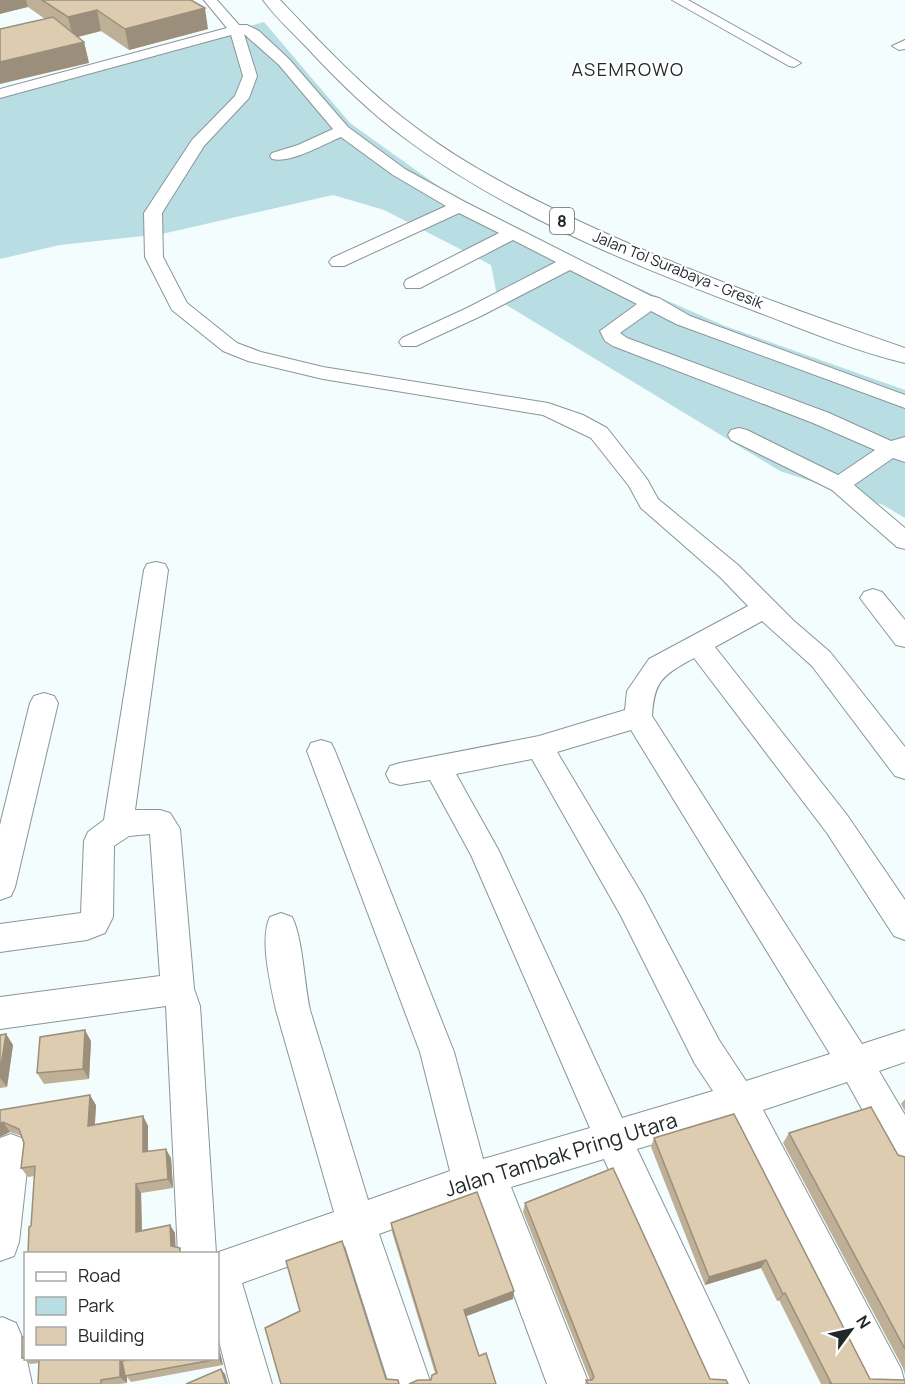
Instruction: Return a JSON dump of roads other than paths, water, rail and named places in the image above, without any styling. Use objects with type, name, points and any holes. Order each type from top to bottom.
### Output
[{"type":"highway","name":"Jalan Tol Surabaya - Gresik","points":[[271,0],[375,106],[439,154],[479,179],[652,263],[714,288],[905,356]]},
{"type":"highway","name":"Jalan Tol Surabaya - Gresik","points":[[386,87],[429,123],[501,171],[615,229],[730,276],[905,339]]},
{"type":"street","points":[[210,0],[235,29],[250,76],[246,90],[236,107],[198,143],[153,213],[154,257],[179,306],[230,347],[255,357],[323,373],[548,409],[576,420],[599,433],[639,484],[649,503],[729,572],[821,659],[905,768]]},
{"type":"street","points":[[678,0],[794,63]]},
{"type":"street","points":[[0,94],[242,28],[254,34],[284,62],[342,130],[399,172],[459,206],[682,320],[905,402]]},
{"type":"street","points":[[278,156],[304,148],[342,130]]},
{"type":"street","points":[[338,262],[459,206]]},
{"type":"street","points":[[412,284],[513,233]]},
{"type":"street","points":[[409,342],[572,262]]},
{"type":"street","points":[[652,303],[610,331],[612,337],[630,346],[901,448]]},
{"type":"street","points":[[739,435],[840,485],[905,541]]},
{"type":"street","points":[[840,485],[901,448]]},
{"type":"street","points":[[118,826],[156,570]]},
{"type":"street","points":[[873,598],[905,638]]},
{"type":"street","points":[[765,608],[658,666],[640,691],[638,717],[855,1063],[905,1150]]},
{"type":"street","points":[[698,644],[837,824],[905,926]]},
{"type":"street","points":[[0,887],[44,703]]},
{"type":"street","points":[[400,774],[539,747],[638,717]]},
{"type":"street","points":[[539,747],[632,906],[707,1052],[739,1101],[886,1384]]},
{"type":"street","points":[[321,751],[437,1052],[480,1179],[568,1384]]},
{"type":"street","points":[[437,766],[484,851],[613,1139],[728,1384]]},
{"type":"street","points":[[0,938],[87,926],[94,923],[97,917],[99,842],[106,833],[118,826],[151,821],[160,822],[165,829],[177,990],[183,1006],[209,1252]]},
{"type":"street","points":[[281,927],[287,982],[293,1010],[356,1223],[410,1384]]},
{"type":"street","points":[[0,1013],[177,990]]},
{"type":"street","name":"Jalan Tambak Pring Utara","points":[[219,1264],[356,1223],[480,1179],[739,1101],[905,1046]]},
{"type":"street","points":[[0,1242],[11,1152]]},
{"type":"street","points":[[219,1290],[251,1384]]},
{"type":"street","points":[[9,1335],[11,1384]]},
{"type":"district","name":"ASEMROWO","points":[[628,70]]}]
